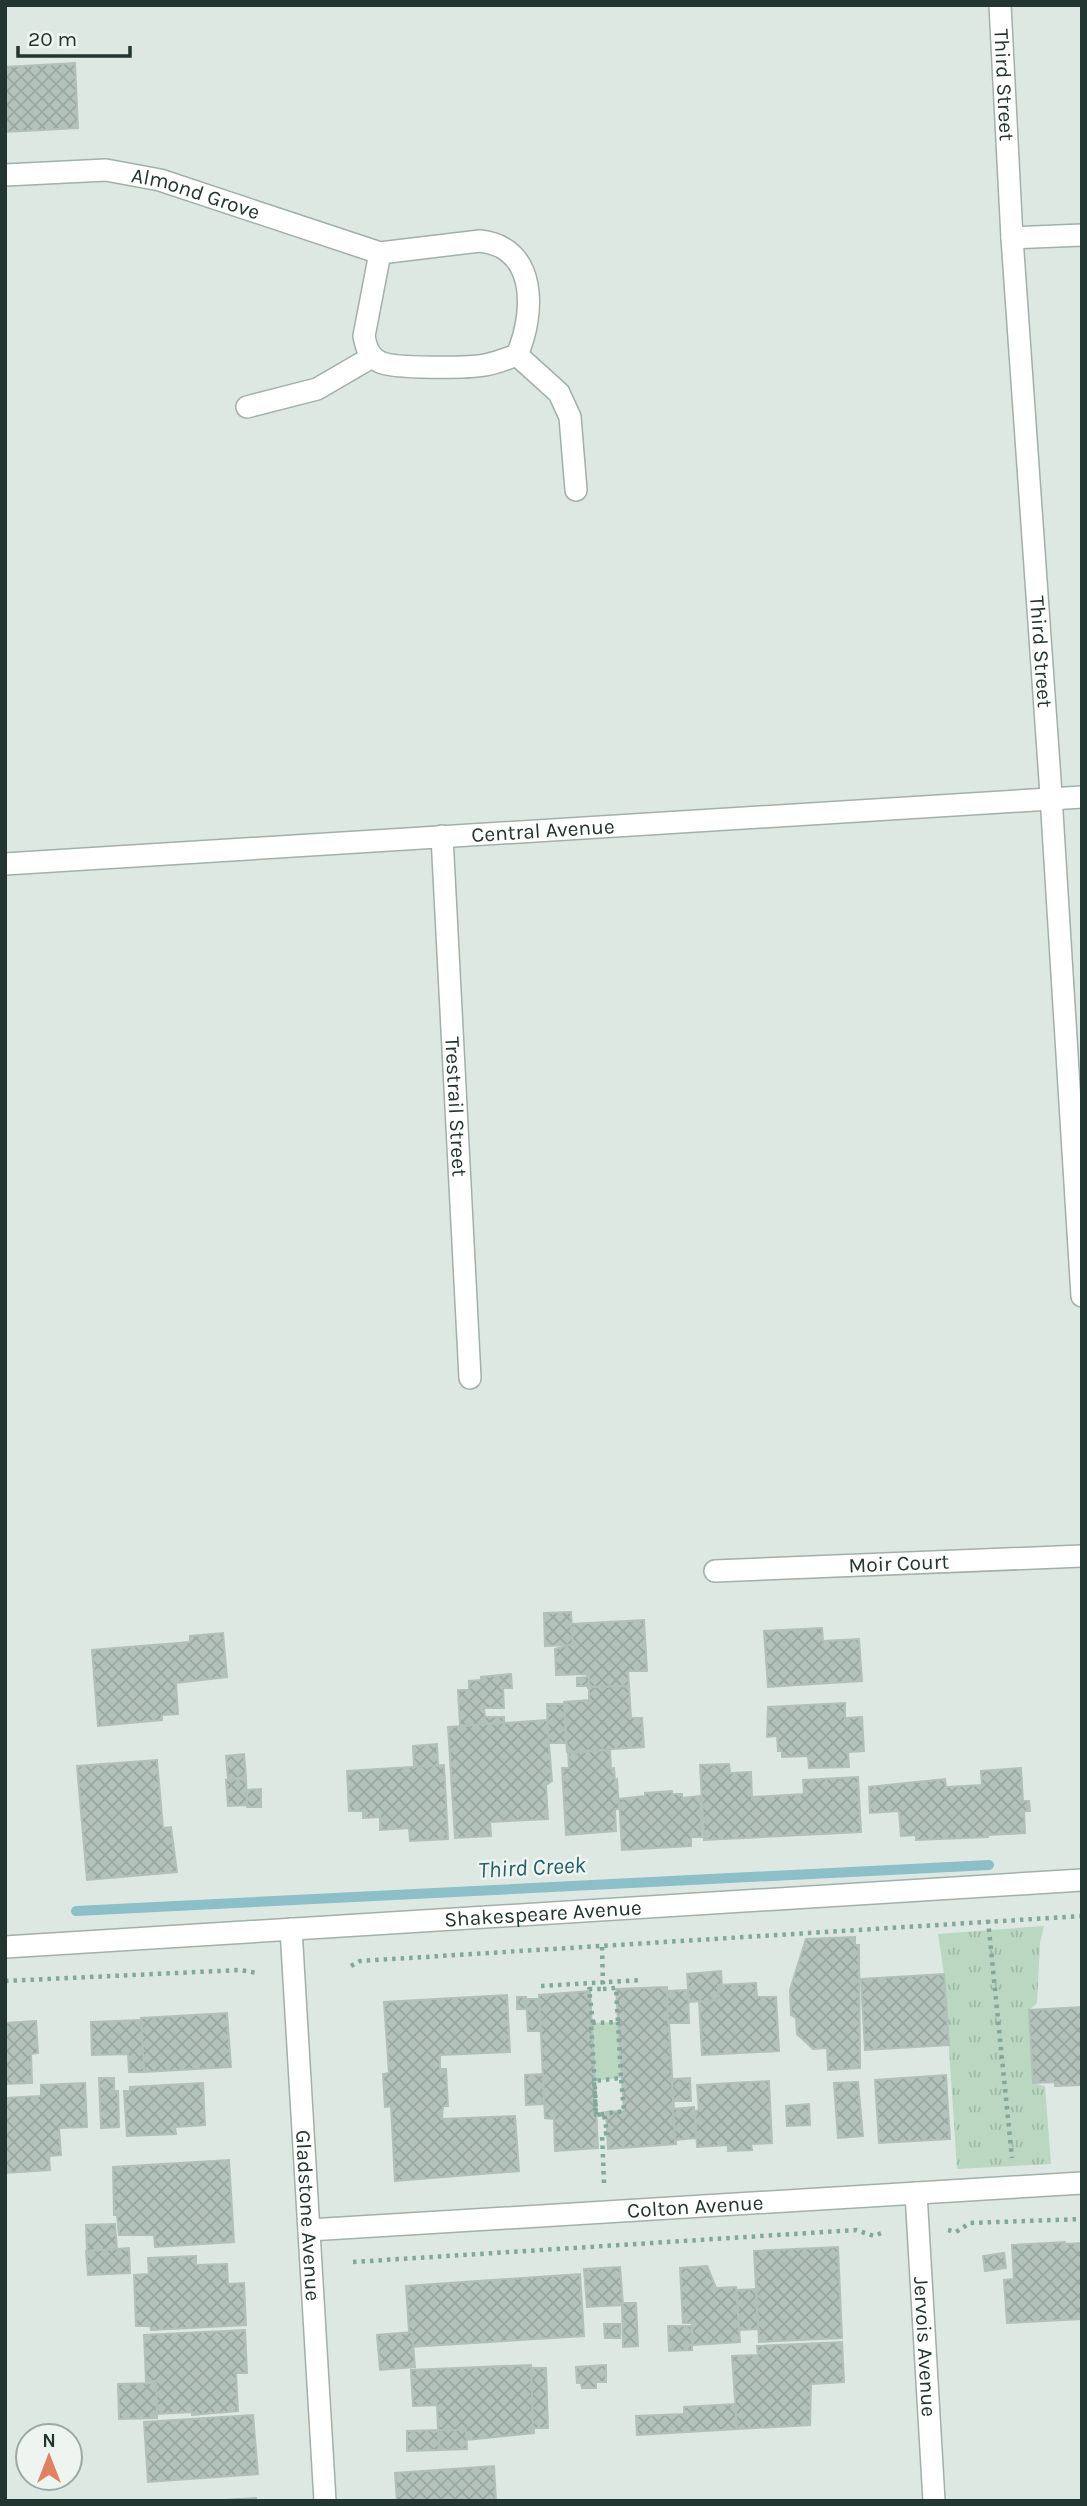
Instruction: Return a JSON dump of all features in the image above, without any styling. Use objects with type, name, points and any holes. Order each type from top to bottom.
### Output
[{"type":"street","name":"Third Street","points":[[1000,5],[1012,239],[1082,1296]]},
{"type":"street","name":"Almond Grove","points":[[5,174],[106,170],[160,180],[380,253],[480,241],[493,242],[508,249],[519,262],[526,282],[528,324],[517,355]]},
{"type":"street","points":[[1012,239],[1082,235]]},
{"type":"street","points":[[380,253],[363,335],[372,357],[383,364],[402,366],[482,365],[517,355],[559,393],[570,417],[576,489]]},
{"type":"street","points":[[247,407],[317,389],[372,357]]},
{"type":"street","name":"Central Avenue","points":[[5,864],[1082,797]]},
{"type":"street","name":"Trestrail Street","points":[[442,836],[470,1378]]},
{"type":"street","name":"Moir Court","points":[[715,1571],[1082,1556]]},
{"type":"street","name":"Shakespeare Avenue","points":[[5,1947],[1082,1880]]},
{"type":"street","name":"Gladstone Avenue","points":[[291,1929],[325,2501]]},
{"type":"street","name":"Colton Avenue","points":[[309,2231],[1082,2183]]},
{"type":"street","name":"Jervois Avenue","points":[[916,2193],[934,2501]]},
{"type":"path","points":[[985,1886],[1015,2187]]},
{"type":"path","points":[[351,1966],[360,1961],[1082,1916]]},
{"type":"path","points":[[602,1947],[603,1989]]},
{"type":"path","points":[[5,1981],[240,1970],[258,1973]]},
{"type":"path","points":[[541,1986],[642,1980]]},
{"type":"path","points":[[616,1988],[624,2111],[596,2115],[589,1989],[603,1989],[616,1988]]},
{"type":"path","points":[[591,2023],[618,2022]]},
{"type":"path","points":[[594,2081],[621,2080]]},
{"type":"path","points":[[596,2184],[604,2183],[603,2134],[607,2133],[604,2114]]},
{"type":"path","points":[[947,2229],[956,2232],[970,2223],[1082,2219]]},
{"type":"path","points":[[353,2262],[856,2231],[873,2236],[884,2232]]},
{"type":"green space","points":[[1044,1926],[1040,1943],[1037,2003],[1029,2010],[1033,2083],[1045,2086],[1051,2164],[957,2169],[944,1974],[938,1934]]},
{"type":"green space","points":[[618,2022],[621,2078],[594,2081],[591,2023]]},
{"type":"building","points":[[75,63],[78,128],[5,132],[5,67]]},
{"type":"building","points":[[571,1612],[573,1645],[545,1646],[544,1613]]},
{"type":"building","points":[[644,1620],[647,1671],[628,1671],[629,1686],[588,1688],[587,1674],[556,1675],[555,1649],[573,1644],[571,1624]]},
{"type":"building","points":[[822,1628],[823,1641],[859,1639],[862,1681],[768,1687],[764,1631]]},
{"type":"building","points":[[223,1633],[227,1677],[176,1683],[178,1714],[162,1715],[162,1720],[98,1726],[92,1650],[190,1642],[190,1636]]},
{"type":"building","points":[[511,1674],[512,1688],[503,1688],[504,1708],[484,1708],[485,1717],[504,1717],[504,1722],[460,1726],[458,1690],[469,1690],[469,1681],[481,1680],[481,1677]]},
{"type":"building","points":[[589,1677],[589,1686],[577,1686],[577,1678]]},
{"type":"building","points":[[629,1686],[631,1718],[642,1718],[644,1747],[567,1752],[564,1702],[589,1700],[589,1687]]},
{"type":"building","points":[[845,1703],[845,1718],[862,1717],[864,1751],[848,1752],[849,1767],[809,1768],[808,1756],[782,1757],[782,1751],[778,1751],[777,1736],[767,1737],[768,1707]]},
{"type":"building","points":[[547,1704],[564,1704],[566,1743],[548,1743]]},
{"type":"building","points":[[547,1720],[552,1781],[546,1785],[548,1819],[490,1822],[491,1836],[455,1838],[448,1727]]},
{"type":"building","points":[[437,1744],[438,1766],[414,1767],[413,1746]]},
{"type":"building","points":[[610,1750],[611,1769],[614,1768],[615,1780],[617,1779],[619,1809],[615,1809],[616,1831],[566,1835],[562,1768],[569,1768],[568,1753]]},
{"type":"building","points":[[244,1754],[246,1777],[228,1779],[226,1756]]},
{"type":"building","points":[[157,1760],[163,1828],[171,1827],[177,1872],[87,1880],[77,1766]]},
{"type":"building","points":[[729,1764],[730,1773],[751,1772],[752,1797],[804,1794],[803,1780],[858,1777],[861,1832],[704,1840],[700,1765]]},
{"type":"building","points":[[444,1765],[448,1839],[410,1841],[409,1828],[380,1830],[380,1817],[363,1818],[363,1811],[349,1811],[347,1771]]},
{"type":"building","points":[[1021,1768],[1023,1801],[1029,1801],[1030,1811],[1024,1811],[1025,1833],[916,1840],[916,1835],[901,1836],[899,1811],[870,1813],[869,1787],[945,1779],[946,1787],[982,1785],[981,1771]]},
{"type":"building","points":[[246,1779],[247,1805],[228,1806],[226,1780]]},
{"type":"building","points":[[261,1789],[261,1807],[247,1807],[247,1790]]},
{"type":"building","points":[[672,1791],[672,1794],[682,1794],[682,1798],[700,1796],[702,1837],[691,1837],[691,1846],[622,1850],[619,1799]]},
{"type":"building","points":[[855,1937],[855,1945],[859,1945],[860,2068],[828,2070],[827,2048],[813,2049],[797,2034],[796,2018],[791,2015],[790,1990],[806,1939]]},
{"type":"building","points":[[721,1971],[719,2000],[689,2002],[687,1974]]},
{"type":"building","points":[[944,1974],[949,2045],[865,2050],[861,1979]]},
{"type":"building","points":[[756,1983],[757,1997],[776,1997],[779,2051],[702,2055],[699,2002],[719,2000],[718,1985]]},
{"type":"building","points":[[667,1987],[676,2144],[608,2149],[606,2112],[624,2111],[616,1989]]},
{"type":"building","points":[[688,1990],[689,2023],[668,2023],[667,1991]]},
{"type":"building","points":[[590,1991],[598,2148],[555,2151],[554,2119],[545,2118],[539,1995]]},
{"type":"building","points":[[507,1995],[510,2052],[440,2055],[440,2069],[446,2069],[448,2106],[443,2106],[442,2119],[515,2116],[519,2171],[395,2181],[391,2106],[385,2107],[383,2074],[389,2073],[384,2002]]},
{"type":"building","points":[[517,1997],[526,1997],[527,2009],[517,2009]]},
{"type":"building","points":[[526,1999],[539,1999],[541,2031],[528,2031]]},
{"type":"building","points":[[1082,2007],[1082,2085],[1055,2086],[1055,2082],[1033,2083],[1029,2010]]},
{"type":"building","points":[[227,2013],[231,2067],[144,2072],[141,2018]]},
{"type":"building","points":[[141,2020],[144,2072],[129,2072],[128,2054],[92,2055],[91,2022]]},
{"type":"building","points":[[36,2021],[38,2053],[31,2054],[32,2083],[5,2084],[5,2023]]},
{"type":"building","points":[[543,2074],[544,2104],[526,2105],[525,2075]]},
{"type":"building","points":[[946,2075],[950,2139],[879,2143],[875,2080]]},
{"type":"building","points":[[99,2078],[114,2078],[114,2091],[118,2091],[119,2127],[101,2128]]},
{"type":"building","points":[[690,2078],[691,2101],[673,2101],[672,2079]]},
{"type":"building","points":[[769,2081],[772,2143],[751,2144],[752,2150],[728,2151],[728,2145],[697,2147],[697,2085]]},
{"type":"building","points":[[858,2082],[863,2136],[838,2138],[834,2083]]},
{"type":"building","points":[[85,2083],[87,2127],[59,2128],[61,2155],[49,2156],[50,2170],[5,2173],[6,2098],[41,2096],[41,2085]]},
{"type":"building","points":[[203,2083],[205,2125],[175,2127],[176,2134],[127,2136],[124,2091],[130,2091],[130,2087]]},
{"type":"building","points":[[809,2104],[810,2125],[787,2126],[786,2106]]},
{"type":"building","points":[[694,2107],[696,2138],[675,2140],[673,2109]]},
{"type":"building","points":[[229,2160],[234,2242],[155,2247],[154,2235],[119,2235],[117,2215],[114,2215],[113,2167]]},
{"type":"building","points":[[115,2224],[117,2249],[87,2251],[86,2225]]},
{"type":"building","points":[[1082,2243],[1082,2319],[1007,2323],[1004,2280],[1014,2279],[1012,2245]]},
{"type":"building","points":[[838,2247],[842,2338],[759,2342],[754,2251]]},
{"type":"building","points":[[129,2248],[130,2273],[88,2275],[86,2251]]},
{"type":"building","points":[[1004,2253],[1006,2268],[985,2271],[983,2256]]},
{"type":"building","points":[[196,2256],[196,2265],[227,2264],[228,2284],[244,2283],[246,2325],[151,2330],[150,2326],[136,2326],[134,2275],[149,2274],[148,2258]]},
{"type":"building","points":[[707,2266],[716,2288],[736,2287],[740,2342],[693,2345],[692,2323],[683,2323],[680,2268]]},
{"type":"building","points":[[620,2267],[623,2305],[587,2307],[584,2269]]},
{"type":"building","points":[[580,2274],[584,2336],[410,2347],[406,2286]]},
{"type":"building","points":[[756,2289],[758,2329],[739,2330],[737,2290]]},
{"type":"building","points":[[622,2303],[636,2303],[638,2346],[623,2347]]},
{"type":"building","points":[[604,2324],[620,2324],[620,2338],[605,2338]]},
{"type":"building","points":[[668,2326],[691,2326],[692,2350],[669,2351]]},
{"type":"building","points":[[245,2330],[247,2373],[236,2373],[238,2411],[192,2415],[192,2412],[157,2414],[155,2381],[146,2381],[144,2335]]},
{"type":"building","points":[[412,2332],[415,2367],[380,2370],[377,2335]]},
{"type":"building","points":[[842,2342],[844,2382],[811,2384],[810,2425],[737,2429],[732,2356],[758,2355],[757,2346]]},
{"type":"building","points":[[531,2365],[534,2433],[467,2440],[466,2430],[438,2430],[437,2405],[413,2406],[411,2370]]},
{"type":"building","points":[[606,2365],[606,2382],[596,2382],[596,2388],[582,2388],[581,2383],[577,2383],[576,2367]]},
{"type":"building","points":[[531,2368],[546,2368],[548,2428],[533,2428]]},
{"type":"building","points":[[156,2383],[157,2418],[119,2419],[118,2384]]},
{"type":"building","points":[[735,2404],[737,2429],[637,2435],[636,2416],[684,2414],[684,2407]]},
{"type":"building","points":[[253,2415],[258,2474],[148,2482],[144,2422]]},
{"type":"building","points":[[438,2430],[466,2430],[467,2449],[439,2450]]},
{"type":"building","points":[[438,2430],[439,2450],[407,2451],[407,2431]]},
{"type":"building","points":[[494,2466],[496,2501],[397,2501],[395,2473]]},
{"type":"building","points":[[256,2498],[256,2501],[207,2501]]},
{"type":"waterway","name":"Third Creek","points":[[76,1911],[989,1865]]}]
